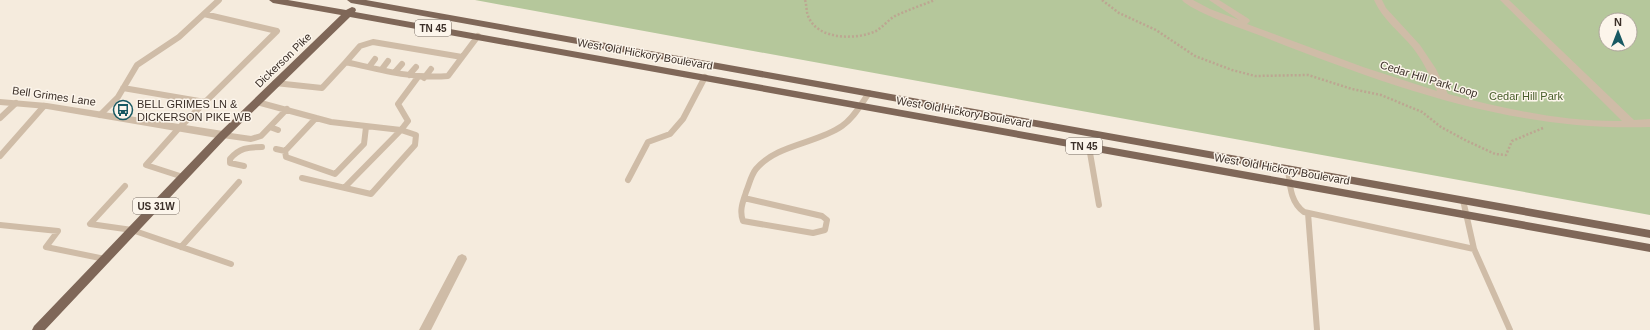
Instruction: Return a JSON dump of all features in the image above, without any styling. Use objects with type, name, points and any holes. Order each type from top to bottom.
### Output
[{"type":"main road","name":"West Old Hickory Boulevard","points":[[273,0],[1650,248]]},
{"type":"main road","name":"West Old Hickory Boulevard","points":[[351,0],[1650,234]]},
{"type":"main road","points":[[398,0],[403,6],[472,18],[479,23]]},
{"type":"main road","name":"Dickerson Pike","points":[[38,330],[223,134],[363,1]]},
{"type":"street","name":"Cedar Hill Park Loop","points":[[1186,0],[1207,11],[1359,70],[1445,97],[1510,113],[1562,121],[1632,124],[1650,123]]},
{"type":"street","name":"Cedar Hill Park Loop","points":[[1213,0],[1279,40]]},
{"type":"street","points":[[1378,0],[1382,9],[1404,30],[1417,47],[1431,69],[1445,97]]},
{"type":"street","points":[[1504,0],[1632,124]]},
{"type":"street","name":"Bell Grimes Lane","points":[[0,102],[44,106],[223,134]]},
{"type":"street","points":[[425,330],[462,259]]},
{"type":"lane","points":[[100,115],[118,97],[137,65],[179,37],[220,0]]},
{"type":"lane","points":[[183,177],[146,165],[179,128],[277,31],[204,14]]},
{"type":"lane","points":[[346,62],[421,77],[448,76],[478,36]]},
{"type":"lane","points":[[275,83],[322,88],[360,46],[373,42],[398,49],[426,54],[462,57]]},
{"type":"lane","points":[[368,66],[375,59]]},
{"type":"lane","points":[[382,69],[388,61]]},
{"type":"lane","points":[[395,72],[402,64]]},
{"type":"lane","points":[[409,75],[416,67]]},
{"type":"lane","points":[[345,187],[408,121],[398,104],[421,77],[431,70]]},
{"type":"lane","points":[[628,180],[648,142],[670,134],[683,119],[705,77]]},
{"type":"lane","points":[[123,88],[205,102]]},
{"type":"lane","points":[[744,198],[822,216],[827,220],[827,225],[824,230],[813,233],[743,221],[740,215],[740,209],[744,198],[754,172],[762,162],[841,127],[869,93]]},
{"type":"lane","points":[[257,102],[331,122],[401,130],[416,136],[414,145],[371,194],[302,178]]},
{"type":"lane","points":[[0,118],[16,103]]},
{"type":"lane","points":[[0,156],[44,106]]},
{"type":"lane","points":[[223,134],[251,139],[261,136],[287,109]]},
{"type":"lane","points":[[285,151],[316,118]]},
{"type":"lane","points":[[270,127],[278,130]]},
{"type":"lane","points":[[285,151],[286,157],[335,174],[364,144],[366,127]]},
{"type":"lane","points":[[291,133],[299,135]]},
{"type":"lane","points":[[244,166],[230,163],[230,159],[242,147],[262,147]]},
{"type":"lane","points":[[1089,147],[1099,205]]},
{"type":"lane","points":[[276,149],[285,151]]},
{"type":"lane","points":[[1288,168],[1295,205],[1298,209],[1308,213],[1474,249]]},
{"type":"lane","points":[[181,247],[239,182]]},
{"type":"lane","points":[[125,186],[90,224],[132,230],[231,264]]},
{"type":"lane","points":[[1463,200],[1474,249],[1510,330]]},
{"type":"lane","points":[[1308,213],[1310,262],[1317,330]]},
{"type":"lane","points":[[0,225],[58,231],[46,246],[105,259]]},
{"type":"path","points":[[805,0],[809,18],[818,30],[832,35],[872,33],[889,20],[935,0]]},
{"type":"path","points":[[1102,0],[1118,13],[1156,30],[1195,56],[1232,70],[1255,76],[1308,75],[1352,89],[1381,95],[1422,112],[1441,127],[1495,154],[1506,156],[1512,141],[1562,121]]},
{"type":"green space","name":"Cedar Hill Park","points":[[475,0],[1650,0],[1650,215]]},
{"type":"place","name":"BELL GRIMES LN & DICKERSON PIKE WB","points":[[123,110]]}]
